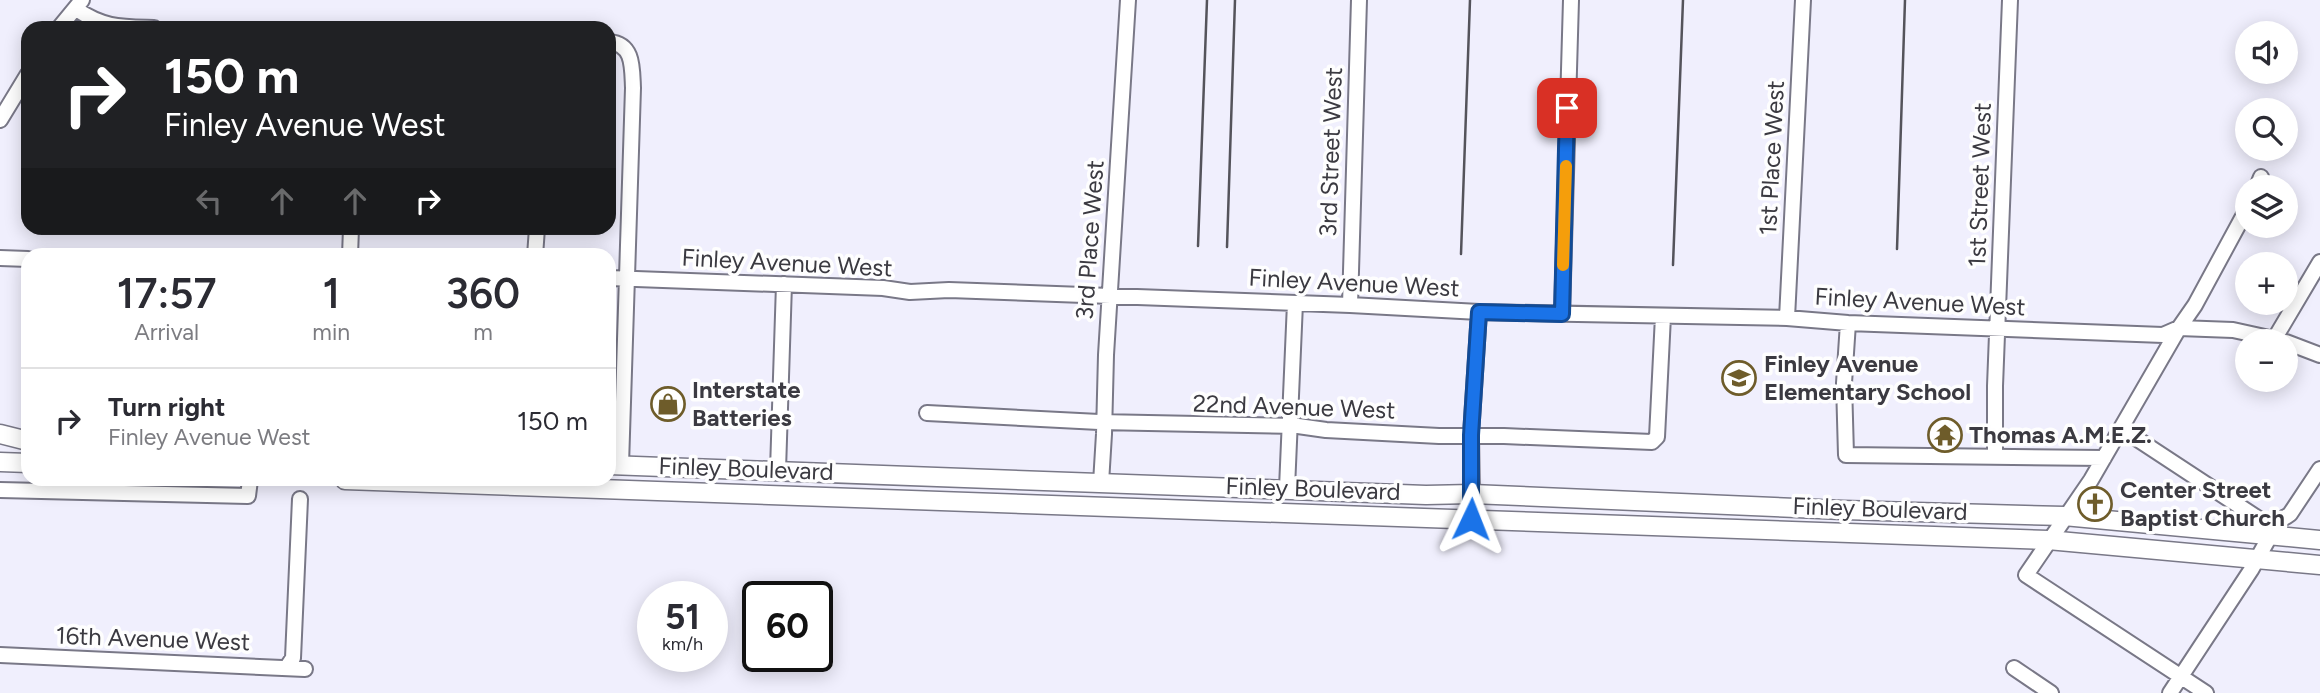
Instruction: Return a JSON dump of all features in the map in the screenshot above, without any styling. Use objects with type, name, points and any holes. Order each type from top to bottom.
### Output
[{"type":"main road","points":[[0,434],[21,439]]},
{"type":"main road","points":[[0,462],[21,463]]},
{"type":"main road","name":"Finley Boulevard","points":[[616,465],[2064,516],[2320,540]]},
{"type":"main road","points":[[778,470],[779,495]]},
{"type":"main road","points":[[616,473],[618,489]]},
{"type":"main road","points":[[908,476],[913,499]]},
{"type":"main road","points":[[1100,506],[1101,483]]},
{"type":"main road","name":"Finley Boulevard","points":[[527,486],[2048,540],[2320,565]]},
{"type":"main road","points":[[1285,513],[1287,488]]},
{"type":"main road","points":[[1471,519],[1472,494]]},
{"type":"main road","points":[[1843,510],[1843,533]]},
{"type":"street","name":"3rd Place West","points":[[1101,483],[1128,0]]},
{"type":"street","name":"3rd Street West","points":[[1350,304],[1359,0]]},
{"type":"street","points":[[1562,314],[1570,0]]},
{"type":"street","name":"1st Place West","points":[[1787,318],[1802,0]]},
{"type":"street","name":"1st Street West","points":[[1995,457],[1997,329],[2010,0]]},
{"type":"street","points":[[65,21],[79,4],[94,21]]},
{"type":"street","points":[[616,43],[628,51],[632,60],[633,88],[616,448]]},
{"type":"street","points":[[0,121],[21,86]]},
{"type":"street","points":[[11,103],[21,103]]},
{"type":"street","points":[[2206,693],[2026,575],[2122,429],[2235,231]]},
{"type":"street","points":[[0,258],[21,259]]},
{"type":"street","points":[[2286,329],[2320,262]]},
{"type":"street","name":"Finley Avenue West","points":[[616,278],[883,288],[909,292],[949,290],[1350,304],[1479,312],[1787,318],[1848,323],[2163,335],[2179,328],[2235,331]]},
{"type":"street","points":[[778,470],[784,284]]},
{"type":"street","points":[[1287,488],[1295,303]]},
{"type":"street","points":[[1472,494],[1471,435],[1479,312]]},
{"type":"street","name":"22nd Avenue West","points":[[927,413],[1104,422],[1290,427],[1439,436],[1652,442],[1657,437],[1663,316]]},
{"type":"street","points":[[1848,323],[1844,383],[1846,455],[2104,458]]},
{"type":"street","name":"Finley Avenue West","points":[[2298,347],[2320,355]]},
{"type":"street","points":[[2122,429],[2259,519],[2277,521],[2290,514],[2320,469]]},
{"type":"street","points":[[0,490],[248,496],[249,486]]},
{"type":"street","points":[[287,667],[293,658],[300,499]]},
{"type":"street","points":[[2170,693],[2270,536]]},
{"type":"street","name":"16th Avenue West","points":[[0,655],[305,669]]},
{"type":"street","points":[[2014,668],[2051,693]]},
{"type":"railway","points":[[1198,246],[1207,0]]},
{"type":"railway","points":[[1227,247],[1235,0]]},
{"type":"railway","points":[[1461,254],[1470,0]]},
{"type":"railway","points":[[1673,265],[1683,0]]},
{"type":"railway","points":[[1897,249],[1905,0]]},
{"type":"slow traffic","points":[[1563,265],[1566,166]]},
{"type":"place","name":"Finley Avenue Elementary School","points":[[1739,378]]},
{"type":"place","name":"Interstate Batteries","points":[[668,404]]},
{"type":"place","name":"Thomas A.M.E.Z.","points":[[1945,435]]},
{"type":"place","name":"Center Street Baptist Church","points":[[2095,504]]},
{"type":"route","points":[[1471,519],[1471,435],[1479,312],[1562,314],[1567,108]]}]
